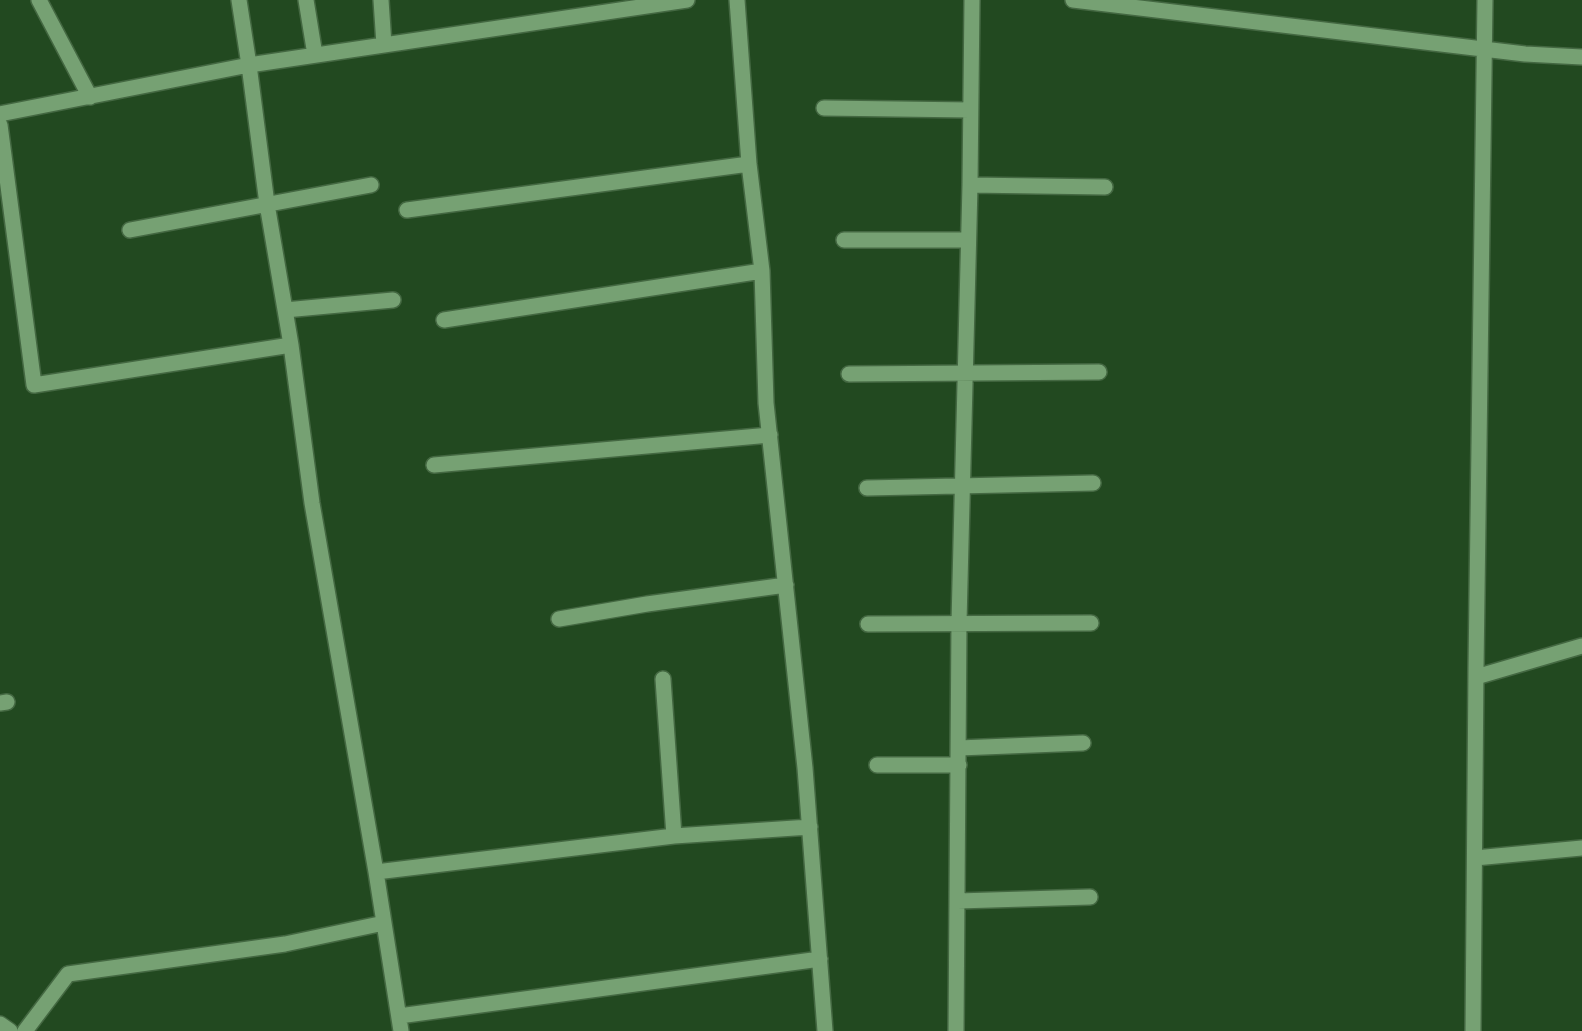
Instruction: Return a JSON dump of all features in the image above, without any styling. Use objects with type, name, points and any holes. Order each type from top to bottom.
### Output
[{"type":"street","points":[[39,0],[90,97]]},
{"type":"street","points":[[239,0],[267,204],[291,345],[312,503],[400,1024],[820,959]]},
{"type":"street","points":[[306,0],[315,55]]},
{"type":"street","points":[[381,0],[384,45]]},
{"type":"street","points":[[0,114],[249,65],[687,0]]},
{"type":"street","points":[[737,0],[749,164],[762,271],[766,403],[805,768],[825,1031]]},
{"type":"street","points":[[956,1031],[959,622],[970,185],[972,0]]},
{"type":"street","points":[[1073,0],[1485,50],[1582,57]]},
{"type":"street","points":[[1473,1031],[1485,0]]},
{"type":"street","points":[[824,108],[970,110]]},
{"type":"street","points":[[0,124],[34,385],[291,345]]},
{"type":"street","points":[[407,210],[749,164]]},
{"type":"street","points":[[130,230],[371,185]]},
{"type":"street","points":[[970,185],[1105,187]]},
{"type":"street","points":[[844,240],[967,240]]},
{"type":"street","points":[[444,320],[762,271]]},
{"type":"street","points":[[285,309],[393,300]]},
{"type":"street","points":[[849,374],[1099,372]]},
{"type":"street","points":[[434,465],[770,435]]},
{"type":"street","points":[[867,489],[1093,483]]},
{"type":"street","points":[[559,620],[647,604],[786,585]]},
{"type":"street","points":[[868,624],[1091,623]]},
{"type":"street","points":[[1476,677],[1582,646]]},
{"type":"street","points":[[663,679],[674,836]]},
{"type":"street","points":[[959,748],[1083,742]]},
{"type":"street","points":[[877,765],[959,765]]},
{"type":"street","points":[[376,872],[674,836],[810,827]]},
{"type":"street","points":[[1475,858],[1582,848]]},
{"type":"street","points":[[957,901],[1090,897]]},
{"type":"street","points":[[25,1031],[68,974],[285,944],[384,924]]},
{"type":"street","points":[[0,1024],[10,1031]]}]
